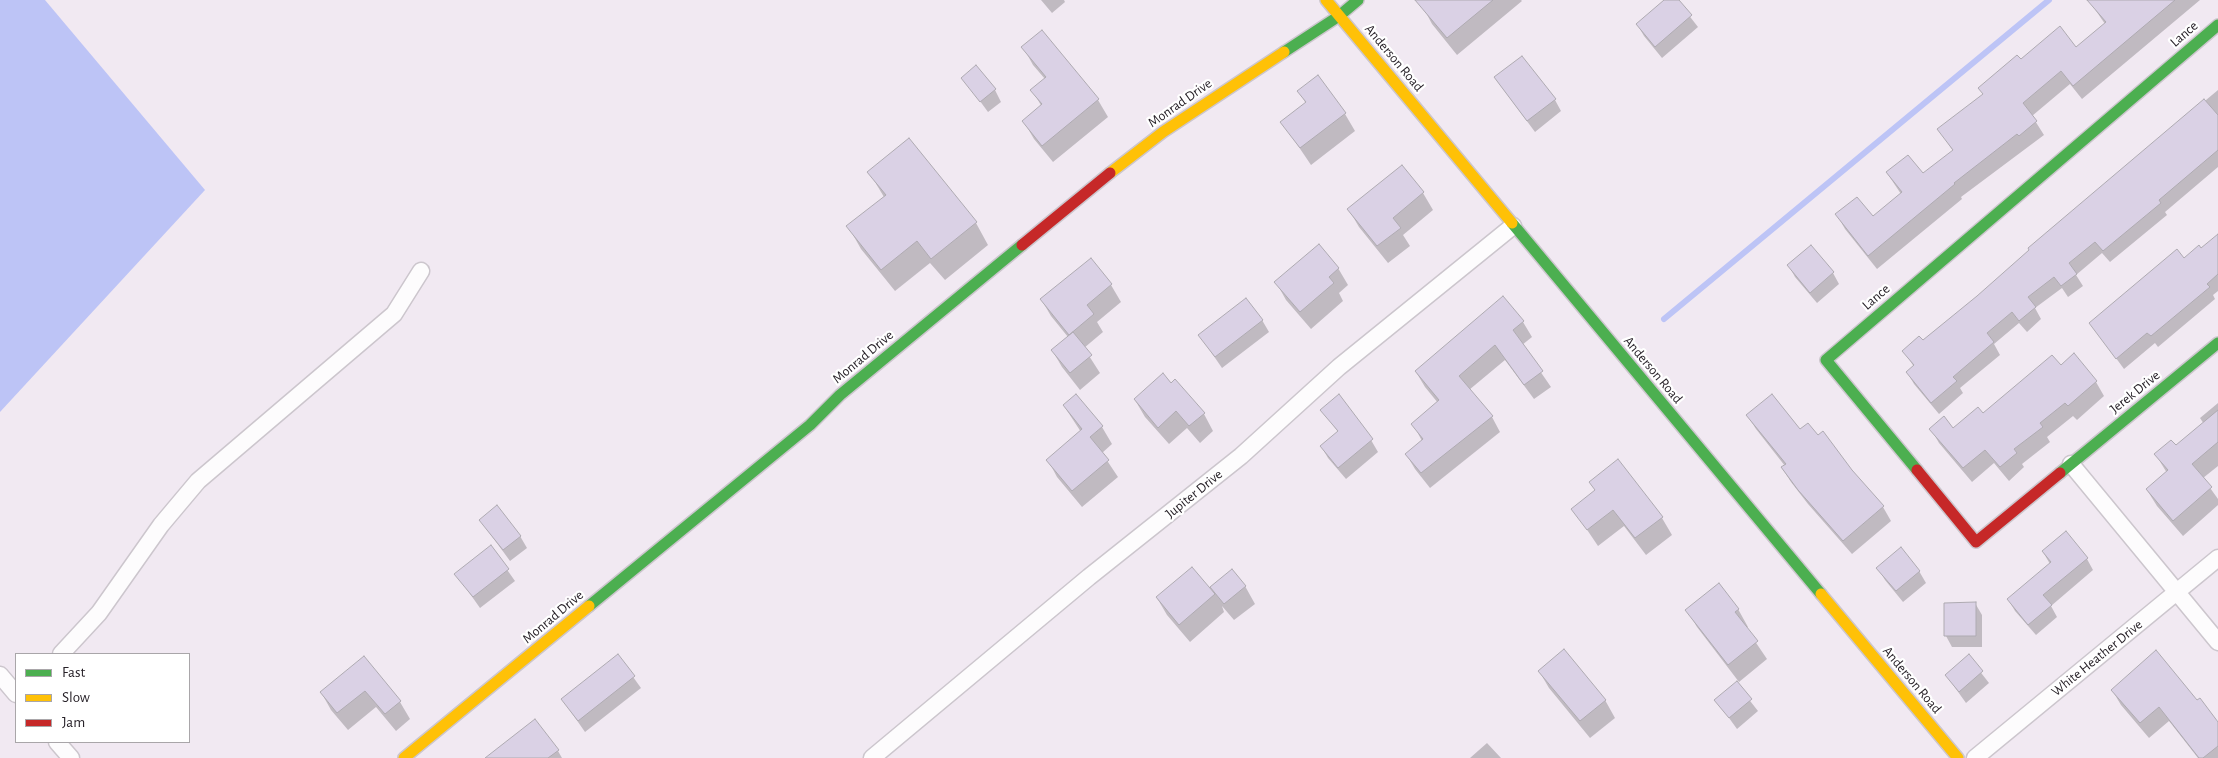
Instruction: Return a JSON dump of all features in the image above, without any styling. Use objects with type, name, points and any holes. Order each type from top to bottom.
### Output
[{"type":"street","name":"Anderson Road","points":[[1326,0],[1958,758]]},
{"type":"street","name":"Monrad Drive","points":[[404,758],[810,425],[840,395],[1108,175],[1179,122],[1339,16],[1358,0]]},
{"type":"street","name":"Lance","points":[[2071,464],[1976,542],[1826,360],[2218,25]]},
{"type":"street","name":"Jupiter Drive","points":[[872,758],[1089,577],[1241,456],[1340,367],[1513,226]]},
{"type":"street","points":[[62,653],[99,614],[161,525],[198,481],[394,314],[421,271]]},
{"type":"street","name":"Jerek Drive","points":[[2071,464],[2218,343]]},
{"type":"street","points":[[2071,464],[2218,642]]},
{"type":"street","name":"White Heather Drive","points":[[1975,758],[2218,558]]},
{"type":"street","points":[[0,674],[15,693]]},
{"type":"street","points":[[58,743],[71,758]]},
{"type":"water","points":[[0,0],[45,0],[205,190],[0,412]]},
{"type":"building","points":[[1415,0],[1493,0],[1447,38]]},
{"type":"building","points":[[1664,0],[1679,0],[1692,15],[1655,47],[1636,24]]},
{"type":"building","points":[[2087,0],[2175,0],[2073,86],[2061,71],[2023,103],[2037,121],[2019,136],[2017,134],[1954,183],[1868,256],[1835,214],[1857,197],[1873,216],[1902,192],[1886,172],[1908,155],[1923,173],[1953,150],[1937,129],[1983,94],[1978,88],[2017,55],[2021,59],[2060,26],[2076,47],[2106,22]]},
{"type":"building","points":[[1042,30],[1099,99],[1042,146],[1022,121],[1042,104],[1030,90],[1046,77],[1021,47]]},
{"type":"building","points":[[1522,56],[1556,99],[1527,121],[1494,77]]},
{"type":"building","points":[[976,65],[996,89],[980,102],[961,78]]},
{"type":"building","points":[[1318,75],[1346,113],[1300,148],[1280,122],[1306,102],[1297,91]]},
{"type":"building","points":[[2204,99],[2218,115],[2218,150],[2159,200],[2161,203],[2103,251],[2095,242],[2069,263],[2077,274],[2061,286],[2054,277],[2028,297],[2036,307],[2019,321],[2012,312],[1987,333],[1994,342],[1953,377],[1957,381],[1931,403],[1906,372],[1914,365],[1902,351],[1919,336],[1923,340],[1977,296],[2029,250],[2028,248]]},
{"type":"building","points":[[909,138],[977,222],[931,259],[917,241],[881,270],[846,226],[886,195],[867,172]]},
{"type":"building","points":[[1402,165],[1424,192],[1393,218],[1401,228],[1377,246],[1347,209]]},
{"type":"building","points":[[2218,234],[2218,274],[2207,284],[2210,287],[2151,336],[2147,333],[2116,359],[2089,323],[2177,249],[2184,258],[2199,245],[2201,248]]},
{"type":"building","points":[[1319,244],[1339,268],[1329,277],[1334,283],[1300,312],[1274,282]]},
{"type":"building","points":[[1811,245],[1834,272],[1810,293],[1787,265]]},
{"type":"building","points":[[1091,258],[1112,284],[1087,305],[1094,314],[1069,335],[1040,299]]},
{"type":"building","points":[[1503,296],[1524,321],[1513,330],[1543,371],[1524,385],[1495,345],[1459,376],[1493,416],[1421,473],[1405,454],[1423,439],[1411,424],[1439,400],[1415,371]]},
{"type":"building","points":[[1246,298],[1263,320],[1215,357],[1198,335]]},
{"type":"building","points":[[1073,332],[1092,355],[1070,373],[1051,350]]},
{"type":"building","points":[[2074,353],[2097,381],[2068,406],[2065,403],[2040,423],[2043,427],[2014,449],[2017,453],[2000,467],[1985,450],[1963,468],[1929,429],[1944,416],[1953,428],[1978,407],[1983,413],[2052,355],[2061,365]]},
{"type":"building","points":[[1163,373],[1171,383],[1175,379],[1205,413],[1189,426],[1176,411],[1158,428],[1134,399]]},
{"type":"building","points":[[1076,394],[1103,426],[1090,437],[1109,460],[1072,491],[1046,460],[1082,429],[1063,405]]},
{"type":"building","points":[[1339,394],[1373,439],[1338,468],[1320,446],[1338,431],[1320,410]]},
{"type":"building","points":[[1772,394],[1800,429],[1808,423],[1818,435],[1823,431],[1852,470],[1884,506],[1843,541],[1798,490],[1781,467],[1786,464],[1746,415]]},
{"type":"building","points":[[2218,410],[2218,442],[2192,464],[2212,487],[2173,521],[2146,489],[2168,470],[2154,454],[2171,440],[2176,445]]},
{"type":"building","points":[[1618,459],[1663,517],[1635,538],[1613,510],[1587,530],[1571,509],[1595,490],[1589,482]]},
{"type":"building","points":[[497,505],[521,536],[503,550],[479,520]]},
{"type":"building","points":[[2066,531],[2088,558],[2043,595],[2052,605],[2028,625],[2007,599],[2051,562],[2042,551]]},
{"type":"building","points":[[491,545],[509,569],[473,597],[454,574]]},
{"type":"building","points":[[1901,547],[1920,571],[1896,591],[1876,568]]},
{"type":"building","points":[[1192,567],[1215,594],[1179,625],[1156,597]]},
{"type":"building","points":[[1232,569],[1246,586],[1224,604],[1210,587]]},
{"type":"building","points":[[1719,583],[1739,609],[1735,612],[1758,641],[1728,665],[1685,610]]},
{"type":"building","points":[[1976,602],[1976,636],[1944,636],[1944,603]]},
{"type":"building","points":[[1564,649],[1606,700],[1580,721],[1538,671]]},
{"type":"building","points":[[2156,650],[2197,700],[2200,698],[2218,722],[2218,746],[2203,758],[2199,758],[2159,707],[2140,723],[2111,690]]},
{"type":"building","points":[[618,654],[635,676],[578,721],[561,699]]},
{"type":"building","points":[[1969,654],[1983,671],[1959,692],[1945,675]]},
{"type":"building","points":[[364,656],[401,701],[385,714],[365,691],[337,713],[320,692]]},
{"type":"building","points":[[1737,681],[1752,699],[1729,718],[1714,700]]},
{"type":"building","points":[[535,719],[559,750],[548,758],[485,758]]},
{"type":"waterway","points":[[1664,319],[2049,0]]},
{"type":"traffic: fast","points":[[1284,52],[1339,16],[1358,0]]},
{"type":"traffic: fast","points":[[1917,470],[1826,360],[2218,25]]},
{"type":"traffic: fast","points":[[1512,223],[1821,594]]},
{"type":"traffic: fast","points":[[589,606],[810,425],[840,395],[1022,245]]},
{"type":"traffic: fast","points":[[2060,473],[2218,343]]},
{"type":"traffic: slow","points":[[1326,0],[1512,223]]},
{"type":"traffic: slow","points":[[1110,173],[1163,132],[1284,52]]},
{"type":"traffic: slow","points":[[1821,594],[1958,758]]},
{"type":"traffic: slow","points":[[404,758],[589,606]]},
{"type":"traffic: jam","points":[[1022,245],[1110,173]]},
{"type":"traffic: jam","points":[[1917,470],[1976,542],[2060,473]]}]
